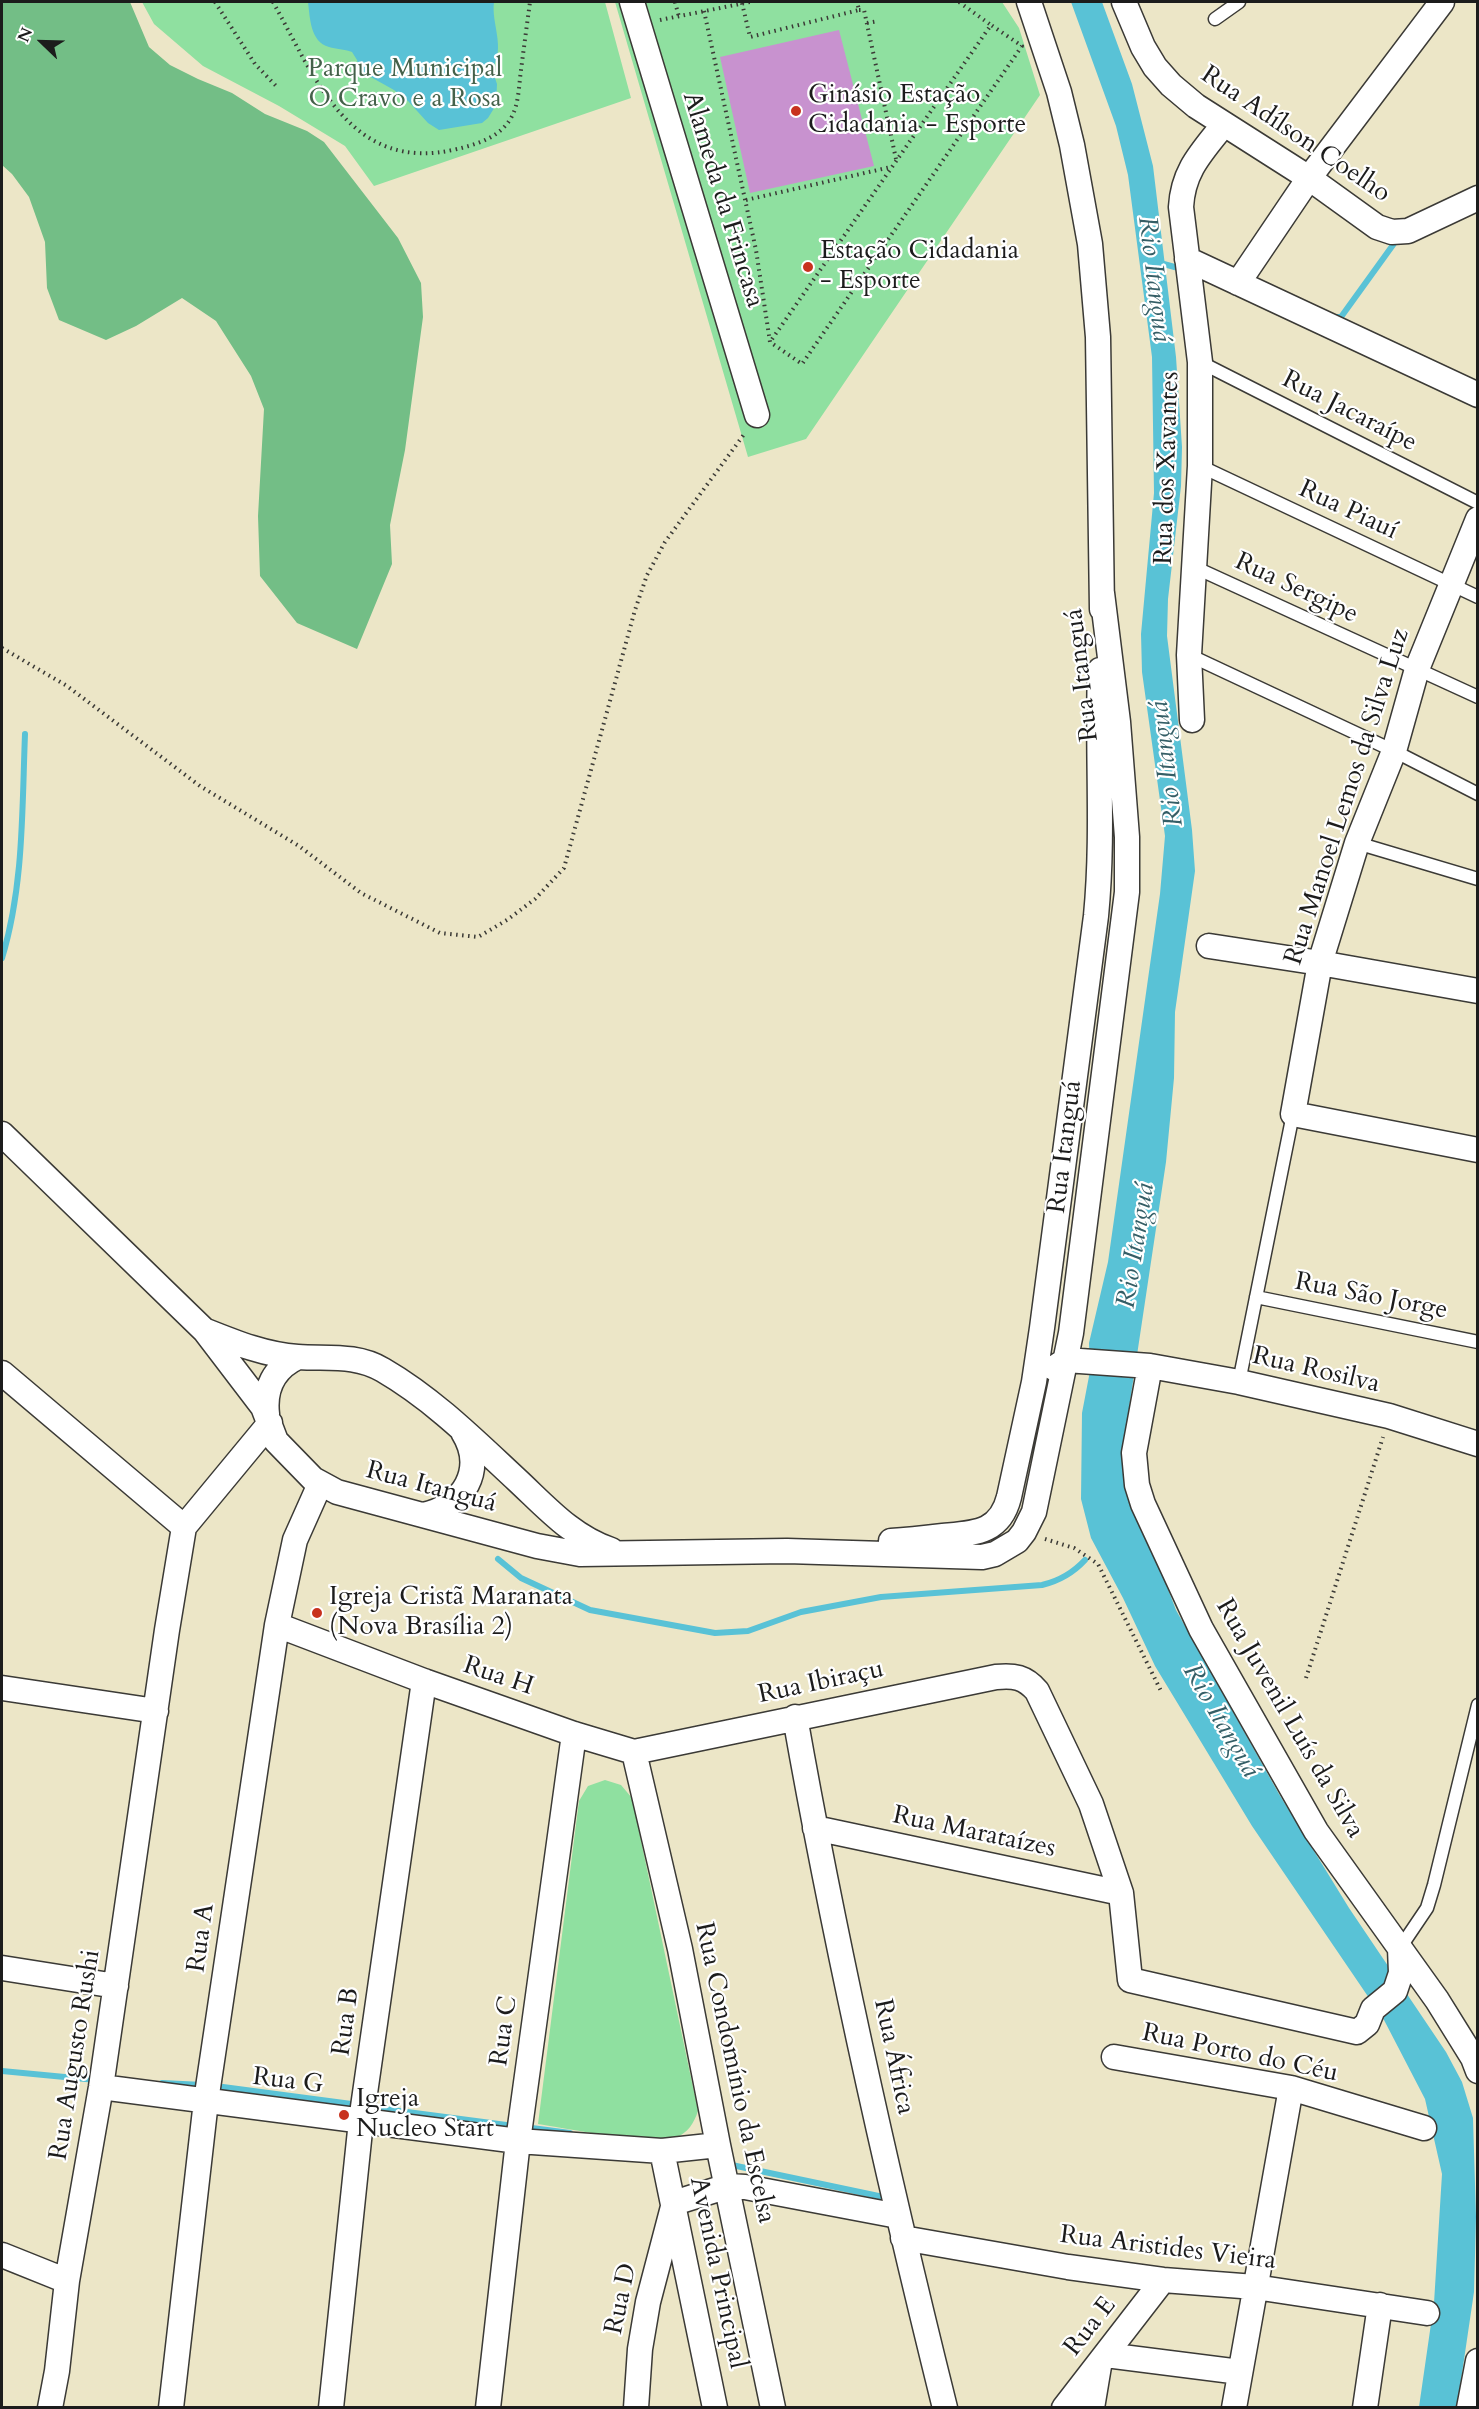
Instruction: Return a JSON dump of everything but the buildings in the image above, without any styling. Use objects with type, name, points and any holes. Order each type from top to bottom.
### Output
[{"type":"street","name":"Alameda da Frincasa","points":[[632,2],[758,416]]},
{"type":"street","points":[[1029,2],[1049,60],[1069,134],[1090,244],[1098,337],[1102,593]]},
{"type":"street","name":"Rua Adílson Coelho","points":[[1124,2],[1143,47],[1155,67],[1196,106],[1309,178],[1377,227],[1392,232],[1408,231],[1478,198]]},
{"type":"street","points":[[1238,283],[1309,178],[1442,2]]},
{"type":"street","name":"Rua dos Xavantes","points":[[1192,720],[1189,655],[1200,466],[1200,362],[1181,207],[1186,176],[1194,161],[1224,124]]},
{"type":"street","points":[[1187,259],[1478,395]]},
{"type":"street","name":"Rua Manoel Lemos da Silva Luz","points":[[1293,1114],[1320,963],[1357,843],[1394,751],[1417,669],[1478,519]]},
{"type":"street","name":"Rua Itanguá","points":[[205,1330],[258,1400],[268,1419],[272,1434],[282,1448],[320,1484],[337,1492],[558,1551],[580,1554],[787,1551],[982,1557],[1006,1549],[1024,1532],[1034,1512],[1076,1360],[1079,1278],[1127,892],[1127,837],[1118,722],[1102,593]]},
{"type":"street","name":"Rua Itanguá","points":[[787,1551],[967,1534],[988,1528],[1006,1506],[1034,1382],[1056,1233],[1099,893],[1098,730],[1102,593]]},
{"type":"street","points":[[1209,946],[1478,991]]},
{"type":"street","points":[[1293,1114],[1478,1150]]},
{"type":"street","points":[[2,1134],[205,1330]]},
{"type":"street","name":"Rua Itanguá","points":[[205,1330],[259,1350],[298,1357],[338,1357],[365,1362],[382,1369],[454,1421],[567,1527],[591,1542],[619,1553]]},
{"type":"street","points":[[2,1374],[177,1521],[268,1419],[266,1394],[274,1376],[288,1362],[298,1357]]},
{"type":"street","points":[[1034,1382],[1076,1360]]},
{"type":"street","name":"Rua Rosilva","points":[[1076,1360],[1144,1365],[1239,1382],[1389,1416],[1478,1444]]},
{"type":"street","name":"Rua Juvenil Luís da Silva","points":[[1144,1365],[1134,1453],[1137,1485],[1143,1504],[1200,1629],[1311,1821],[1455,2029],[1473,2058],[1478,2071]]},
{"type":"street","points":[[423,1515],[452,1504],[465,1488],[470,1476],[472,1458],[468,1441],[454,1421]]},
{"type":"street","name":"Rua A","points":[[171,2408],[206,2101],[278,1625],[295,1540],[320,1484]]},
{"type":"street","name":"Rua Augusto Rushi","points":[[50,2408],[67,2281],[101,2087],[156,1711],[177,1521]]},
{"type":"street","name":"Rua H","points":[[278,1625],[424,1681],[574,1734],[634,1752]]},
{"type":"street","name":"Rua Ibiraçu","points":[[634,1752],[996,1677],[1019,1677],[1029,1682],[1037,1691],[1091,1804],[1122,1893]]},
{"type":"street","name":"Rua B","points":[[331,2408],[362,2121],[424,1681]]},
{"type":"street","points":[[2,1688],[156,1711]]},
{"type":"street","name":"Rua África","points":[[795,1717],[815,1828],[900,2227],[945,2408]]},
{"type":"street","name":"Rua C","points":[[488,2408],[518,2141],[574,1734]]},
{"type":"street","name":"Rua Condomínio da Escelsa","points":[[634,1752],[680,1949],[717,2145],[728,2186],[773,2408]]},
{"type":"street","name":"Rua Marataízes","points":[[815,1828],[1122,1893]]},
{"type":"street","points":[[1122,1893],[1130,1980],[1357,2032],[1366,2024],[1373,2009],[1395,1991],[1401,1973],[1400,1948]]},
{"type":"street","points":[[2,1968],[116,1986]]},
{"type":"street","name":"Rua Porto do Céu","points":[[1114,2057],[1291,2088],[1424,2128]]},
{"type":"street","name":"Rua G","points":[[101,2087],[518,2141],[662,2151],[717,2145]]},
{"type":"street","points":[[1234,2408],[1291,2088]]},
{"type":"street","name":"Avenida Principal","points":[[662,2151],[715,2408]]},
{"type":"street","points":[[674,2203],[728,2186]]},
{"type":"street","name":"Rua Aristides Vieira","points":[[728,2186],[746,2187],[1068,2267],[1162,2280],[1255,2288],[1427,2313]]},
{"type":"street","name":"Rua D","points":[[636,2408],[640,2349],[648,2302],[674,2203]]},
{"type":"street","points":[[2,2255],[67,2281]]},
{"type":"street","name":"Rua E","points":[[1064,2408],[1162,2280]]},
{"type":"street","points":[[1365,2408],[1380,2305]]},
{"type":"street","points":[[1092,2408],[1103,2360],[1240,2372]]},
{"type":"street","points":[[1469,2408],[1478,2361]]},
{"type":"lane","points":[[1215,19],[1239,2]]},
{"type":"lane","name":"Rua Jacaraípe","points":[[1200,362],[1478,503]]},
{"type":"lane","name":"Rua Piauí","points":[[1200,466],[1478,597]]},
{"type":"lane","name":"Rua Sergipe","points":[[1194,567],[1478,697]]},
{"type":"lane","points":[[1189,655],[1394,751],[1478,794]]},
{"type":"lane","points":[[1357,843],[1478,879]]},
{"type":"lane","name":"Rua Manoel Lemos da Silva Luz","points":[[1239,1382],[1293,1114]]},
{"type":"lane","name":"Rua São Jorge","points":[[1256,1297],[1478,1341]]},
{"type":"lane","points":[[1400,1948],[1427,1908],[1478,1705]]},
{"type":"path","points":[[215,2],[255,64],[278,88]]},
{"type":"path","points":[[273,2],[326,96],[338,111],[352,125],[380,145],[402,153],[447,152],[492,137],[508,122],[514,113],[519,90],[530,2]]},
{"type":"path","points":[[675,2],[679,17]]},
{"type":"path","points":[[639,24],[750,2]]},
{"type":"path","points":[[857,2],[859,10]]},
{"type":"path","points":[[704,11],[746,200],[770,342],[802,364],[1022,46],[959,2]]},
{"type":"path","points":[[742,3],[750,37],[864,9],[897,160]]},
{"type":"path","points":[[867,23],[878,21]]},
{"type":"path","points":[[770,342],[991,25]]},
{"type":"path","points":[[746,200],[892,167]]},
{"type":"path","points":[[2,648],[67,686],[200,786],[298,846],[361,893],[440,933],[478,937],[507,920],[535,899],[564,868],[635,610],[647,575],[665,542],[758,416]]},
{"type":"path","points":[[1306,1678],[1389,1416]]},
{"type":"path","points":[[1024,1532],[1074,1548],[1098,1564],[1161,1691]]},
{"type":"green space","points":[[2,2],[130,2],[149,47],[170,65],[232,93],[265,114],[307,131],[324,142],[398,238],[421,283],[423,317],[405,450],[390,525],[392,564],[357,649],[297,623],[260,576],[258,516],[264,409],[251,376],[216,321],[182,298],[136,326],[106,340],[59,320],[47,288],[45,242],[29,197],[12,174],[2,165]]},
{"type":"green space","name":"Parque Municipal O Cravo e a Rosa","points":[[142,2],[605,2],[631,98],[374,186],[345,146],[279,106],[203,66],[154,24]]},
{"type":"green space","name":"Estação Cidadania - Esporte","points":[[615,2],[1002,2],[1019,28],[1040,95],[806,439],[748,457]]},
{"type":"green space","points":[[605,1780],[621,1785],[632,1798],[698,2111],[695,2120],[684,2133],[664,2140],[629,2138],[538,2124],[579,1801],[588,1786]]},
{"type":"water","points":[[308,2],[494,2],[498,52],[492,69],[497,84],[496,105],[482,123],[439,130],[428,123],[408,101],[394,90],[360,71],[352,52],[329,47],[318,40],[312,28]]},
{"type":"water","name":"Rio Itanguá","points":[[1071,2],[1102,2],[1132,84],[1153,166],[1176,357],[1182,447],[1181,486],[1168,599],[1167,636],[1192,830],[1195,871],[1175,1012],[1174,1078],[1166,1162],[1125,1435],[1123,1457],[1125,1476],[1176,1610],[1279,1794],[1349,1908],[1446,2052],[1462,2082],[1473,2118],[1476,2217],[1474,2292],[1457,2407],[1419,2407],[1434,2303],[1442,2174],[1425,2099],[1384,2020],[1252,1826],[1155,1666],[1091,1538],[1081,1499],[1082,1413],[1090,1371],[1089,1343],[1108,1262],[1160,894],[1165,836],[1142,672],[1141,634],[1154,493],[1152,357],[1128,175],[1116,126]]},
{"type":"waterway","points":[[1332,317],[1341,317],[1398,238]]},
{"type":"waterway","points":[[1160,263],[1182,269]]},
{"type":"waterway","points":[[2,958],[18,875],[25,734]]},
{"type":"waterway","points":[[498,1559],[521,1578],[590,1610],[715,1633],[748,1631],[801,1612],[881,1597],[1042,1585],[1065,1576],[1085,1560]]},
{"type":"waterway","points":[[2,2071],[96,2080]]},
{"type":"waterway","points":[[162,2083],[203,2085]]},
{"type":"waterway","points":[[223,2087],[359,2105]]},
{"type":"waterway","points":[[369,2107],[514,2126]]},
{"type":"waterway","points":[[524,2127],[570,2133]]},
{"type":"waterway","points":[[727,2164],[888,2198]]},
{"type":"place","name":"Ginásio Estação Cidadania - Esporte","points":[[796,111]]},
{"type":"place","name":"Estação Cidadania - Esporte","points":[[808,267]]},
{"type":"place","name":"Igreja Cristã Maranata (Nova Brasília 2)","points":[[317,1613]]},
{"type":"place","name":"Igreja Nucleo Start","points":[[344,2115]]}]
